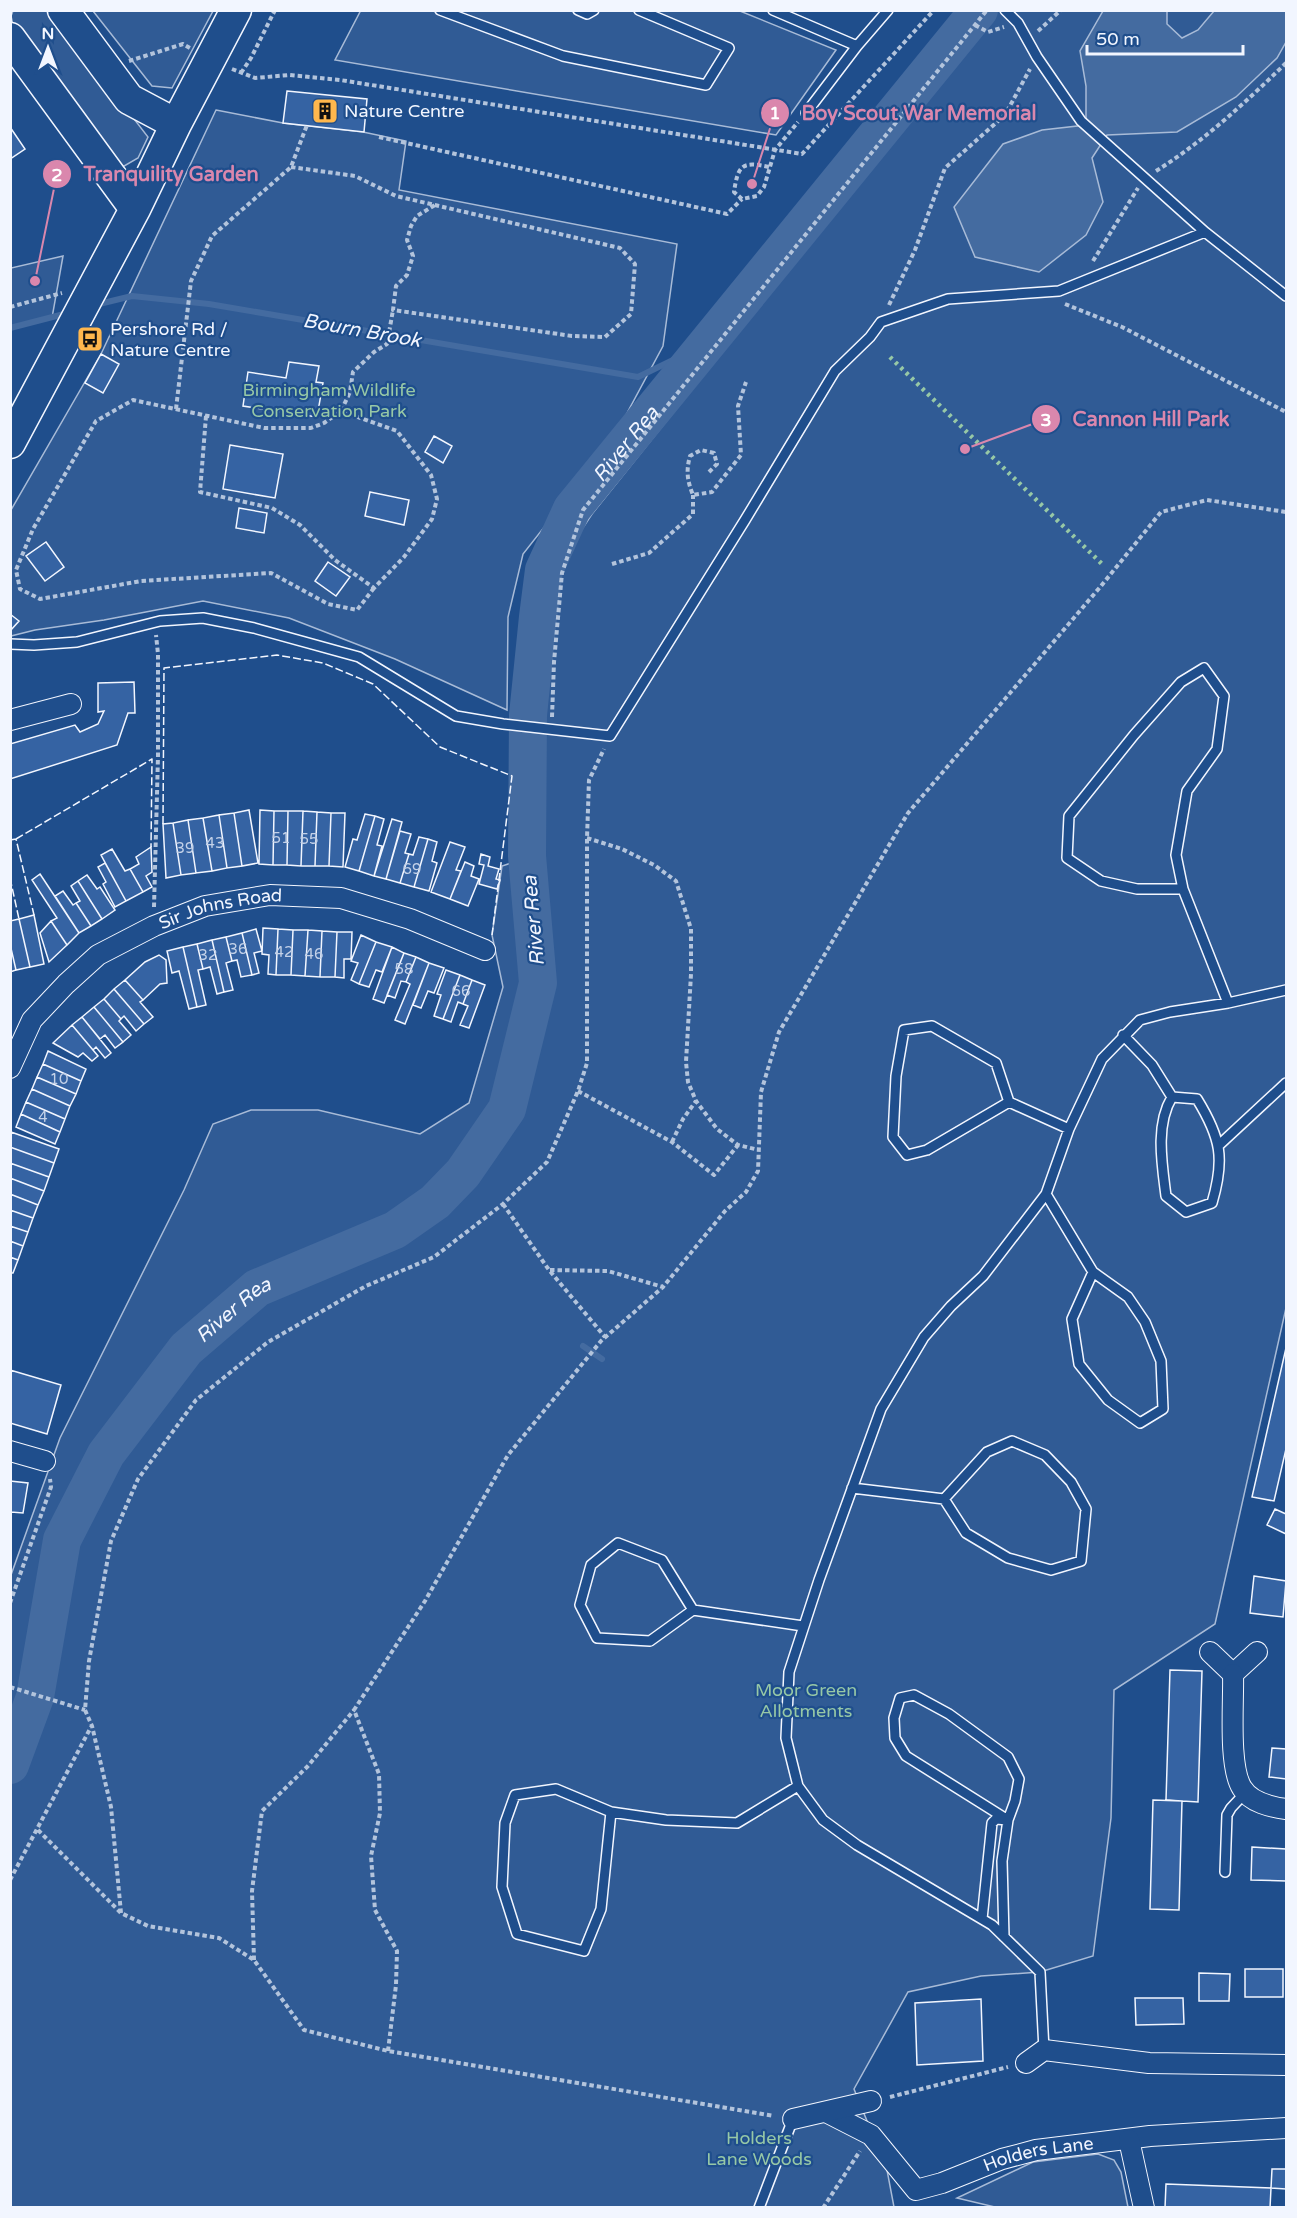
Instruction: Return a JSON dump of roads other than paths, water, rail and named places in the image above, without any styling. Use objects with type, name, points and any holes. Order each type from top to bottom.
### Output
[{"type":"main road","points":[[63,10],[129,99],[176,124]]},
{"type":"main road","points":[[10,443],[135,209],[176,124],[236,10]]},
{"type":"main road","points":[[10,38],[135,209]]},
{"type":"street","points":[[10,720],[71,704]]},
{"type":"street","name":"Sir Johns Road","points":[[10,1068],[32,1020],[66,984],[98,956],[154,926],[205,906],[270,895],[341,898],[410,919],[485,950]]},
{"type":"street","points":[[10,1451],[45,1461]]},
{"type":"street","points":[[1210,1652],[1233,1674],[1234,1767],[1242,1788],[1253,1800],[1272,1807],[1287,1809]]},
{"type":"street","points":[[1233,1674],[1257,1652]]},
{"type":"street","points":[[1026,2063],[1044,2050],[1149,2063],[1287,2065]]},
{"type":"street","points":[[793,2120],[871,2101]]},
{"type":"street","name":"Holders Lane","points":[[826,2112],[871,2135],[914,2199],[942,2183],[1002,2159],[1036,2150],[1150,2136],[1287,2128]]},
{"type":"street","points":[[1129,2140],[1144,2208]]},
{"type":"lane","points":[[440,10],[563,56],[706,85],[729,48],[639,10]]},
{"type":"lane","points":[[578,10],[587,15],[594,10]]},
{"type":"lane","points":[[773,10],[857,46]]},
{"type":"lane","points":[[806,113],[857,46],[888,10]]},
{"type":"lane","points":[[1005,11],[1018,23],[1037,57],[1081,121],[1205,232],[1287,296]]},
{"type":"lane","points":[[10,644],[77,642],[160,621],[203,618],[254,628],[359,657],[456,716],[502,724],[610,736],[835,371],[870,337],[881,322],[948,299],[1059,291],[1205,232]]},
{"type":"lane","points":[[1183,889],[1137,889],[1101,881],[1067,858],[1069,816],[1134,735],[1181,682],[1203,668],[1224,696],[1217,749],[1186,791],[1176,855],[1183,889],[1228,1004]]},
{"type":"lane","points":[[1044,2050],[1040,1972],[992,1925],[857,1845],[823,1820],[798,1786],[786,1738],[789,1672],[803,1626],[881,1409],[924,1337],[951,1306],[983,1276],[1046,1194],[1069,1129],[1102,1059],[1140,1020],[1170,1012],[1228,1004],[1287,990]]},
{"type":"lane","points":[[1009,1102],[927,1150],[908,1155],[893,1137],[896,1076],[904,1030],[932,1026],[996,1063],[1009,1102],[1069,1129]]},
{"type":"lane","points":[[1123,1035],[1152,1065],[1172,1097]]},
{"type":"lane","points":[[1218,1146],[1287,1083]]},
{"type":"lane","points":[[1172,1097],[1197,1099],[1212,1124],[1218,1146],[1219,1177],[1212,1203],[1186,1212],[1166,1196],[1161,1157],[1164,1110],[1172,1097]]},
{"type":"lane","points":[[1046,1194],[1093,1272],[1128,1297],[1146,1322],[1161,1361],[1163,1409],[1140,1423],[1108,1400],[1079,1364],[1072,1319],[1093,1272]]},
{"type":"lane","points":[[1012,1442],[1045,1455],[1071,1482],[1086,1509],[1081,1561],[1051,1570],[1008,1558],[966,1533],[944,1498],[987,1452],[1012,1442]]},
{"type":"lane","points":[[852,1488],[944,1498]]},
{"type":"lane","points":[[693,1610],[662,1560],[618,1543],[591,1565],[580,1605],[597,1638],[650,1641],[693,1610],[803,1626]]},
{"type":"lane","points":[[1004,1937],[1002,1861],[1008,1820],[1015,1801],[1019,1779],[1008,1757],[949,1714],[914,1695],[900,1698],[894,1718],[895,1738],[906,1756],[1008,1820]]},
{"type":"lane","points":[[611,1812],[601,1909],[584,1951],[517,1934],[502,1887],[505,1823],[515,1795],[556,1789],[611,1812],[666,1820],[737,1823],[798,1786]]},
{"type":"lane","points":[[1225,1872],[1227,1815],[1246,1792]]},
{"type":"lane","points":[[982,1919],[992,1823],[996,1819],[1008,1820]]},
{"type":"lane","points":[[759,2208],[793,2120]]},
{"type":"waterway","name":"River Rea","points":[[10,1765],[35,1697],[62,1540],[106,1454],[186,1349],[257,1288],[395,1230],[435,1202],[463,1173],[507,1109],[538,983],[527,856],[528,715],[544,570],[572,509],[979,10]]},
{"type":"waterway","name":"Bourn Brook","points":[[95,305],[132,296],[209,304],[638,377],[708,343]]},
{"type":"waterway","name":"Bourn Brook","points":[[10,328],[68,313]]},
{"type":"waterway","points":[[583,1346],[602,1359]]},
{"type":"place","name":"Nature Centre","points":[[325,111]]},
{"type":"place","name":"Boy Scout War Memorial","points":[[752,184]]},
{"type":"place","name":"Tranquility Garden","points":[[35,281]]},
{"type":"place","name":"Pershore Rd / Nature Centre","points":[[90,339]]},
{"type":"place","name":"Cannon Hill Park","points":[[965,449]]},
{"type":"park label","name":"Birmingham Wildlife Conservation Park","points":[[329,400]]},
{"type":"park label","name":"Moor Green Allotments","points":[[806,1700]]},
{"type":"park label","name":"Holders Lane Woods","points":[[759,2148]]}]
